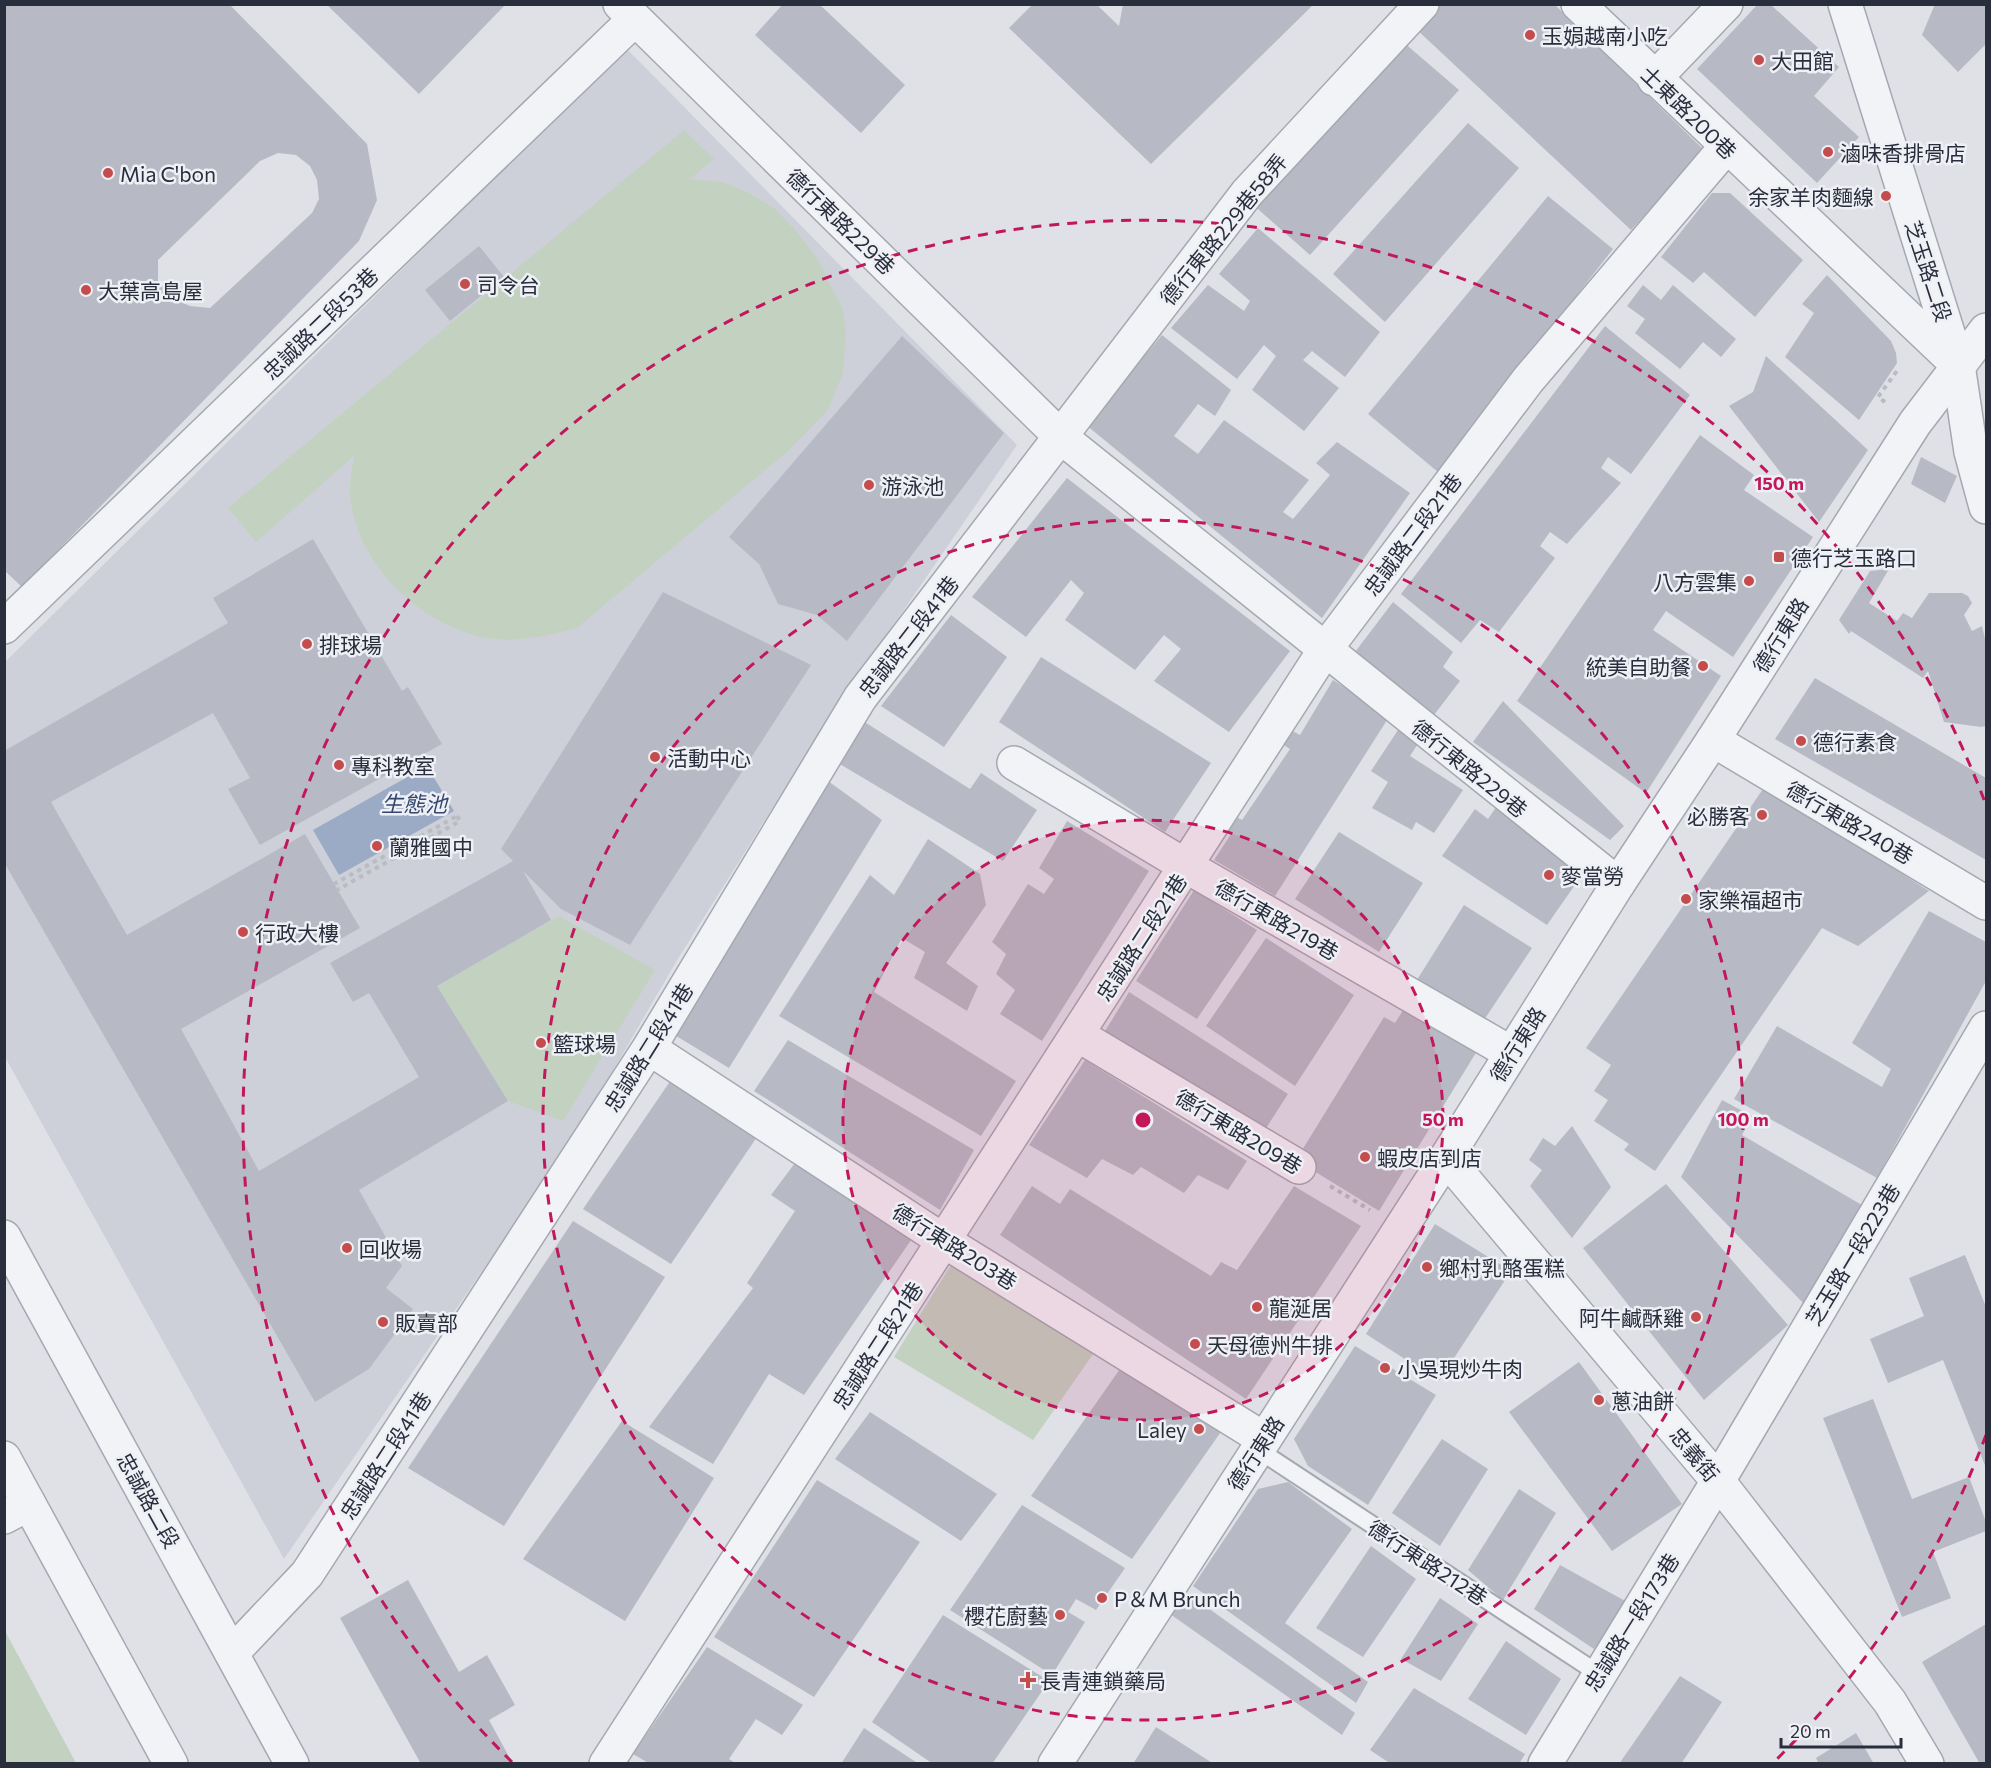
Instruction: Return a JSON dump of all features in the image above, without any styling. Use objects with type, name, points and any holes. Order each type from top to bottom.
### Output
[{"type":"street","name":"德行東路229巷58弄","points":[[1062,438],[1247,193],[1422,4]]},
{"type":"street","name":"士東路200巷","points":[[1578,4],[1654,79],[1958,365]]},
{"type":"street","points":[[1654,79],[1726,4]]},
{"type":"street","name":"芝玉路二段","points":[[1845,4],[1958,365],[1971,452],[1986,507]]},
{"type":"street","name":"德行東路229巷","points":[[635,9],[1062,438],[1324,651],[1618,884]]},
{"type":"street","name":"忠誠路二段53巷","points":[[4,627],[635,9]]},
{"type":"street","name":"忠誠路二段21巷","points":[[606,1764],[1324,651],[1528,380],[1726,147]]},
{"type":"street","name":"德行東路","points":[[1055,1764],[1401,1229],[1618,884],[1713,740],[1915,423],[1986,330]]},
{"type":"street","name":"忠誠路二段41巷","points":[[232,1653],[307,1574],[649,1048],[860,698],[1062,438]]},
{"type":"street","name":"德行東路240巷","points":[[1713,740],[1986,903]]},
{"type":"street","name":"德行東路219巷","points":[[1014,763],[1186,866],[1511,1053]]},
{"type":"street","name":"芝玉路一段223巷","points":[[1718,1481],[1986,1028]]},
{"type":"street","name":"德行東路209巷","points":[[1078,1035],[1299,1167]]},
{"type":"street","name":"德行東路203巷","points":[[649,1048],[1261,1444]]},
{"type":"street","name":"忠義街","points":[[1446,1158],[1718,1481],[1890,1702],[1927,1764]]},
{"type":"street","name":"忠誠路二段","points":[[4,1237],[292,1764]]},
{"type":"street","points":[[4,1458],[17,1511],[171,1764]]},
{"type":"street","name":"忠誠路一段173巷","points":[[1545,1764],[1718,1481]]},
{"type":"lane","name":"德行東路212巷","points":[[1261,1444],[1599,1674]]},
{"type":"path","points":[[1890,406],[1878,398],[1899,368]]},
{"type":"path","points":[[457,816],[460,821],[337,890],[334,884],[457,816]]},
{"type":"path","name":"德行東路209巷","points":[[1299,1167],[1401,1229]]},
{"type":"shaded area","name":"蘭雅國中","points":[[626,48],[1017,445],[822,729],[676,962],[575,1136],[284,1559],[5,1057],[4,663]]},
{"type":"green space","points":[[684,130],[714,159],[690,179],[722,182],[747,192],[775,209],[817,258],[843,310],[846,332],[843,373],[828,410],[789,450],[577,628],[541,636],[493,639],[457,629],[414,604],[394,587],[378,567],[355,522],[350,497],[354,456],[256,542],[228,508]]},
{"type":"green space","name":"籃球場","points":[[559,916],[655,970],[563,1121],[508,1101],[437,986]]},
{"type":"green space","points":[[954,1260],[1096,1350],[1033,1440],[894,1357]]},
{"type":"green space","points":[[5,1631],[76,1763],[5,1763]]},
{"type":"water","name":"生態池","points":[[427,766],[454,811],[339,875],[313,830]]},
{"type":"building","name":"大葉高島屋","points":[[4,4],[229,4],[367,144],[377,200],[359,241],[22,587],[4,570]],"holes":[[[278,153],[296,155],[310,166],[317,180],[319,199],[312,213],[210,308],[190,306],[176,300],[158,281],[158,260],[260,161]]]},
{"type":"building","points":[[326,4],[506,4],[419,94]]},
{"type":"building","points":[[783,4],[819,4],[905,85],[861,133],[755,35]]},
{"type":"building","points":[[1033,4],[1096,4],[1119,26],[1123,4],[1314,4],[1151,164],[1009,28]]},
{"type":"building","points":[[1435,4],[1554,4],[1704,150],[1631,230],[1414,27]]},
{"type":"building","points":[[1758,4],[1770,4],[1839,67],[1814,96],[1859,137],[1817,183],[1697,69]]},
{"type":"building","points":[[1935,4],[1986,4],[1986,44],[1958,72],[1922,35]]},
{"type":"building","points":[[1402,41],[1459,90],[1310,255],[1251,203]]},
{"type":"building","points":[[1468,123],[1519,168],[1385,322],[1333,274]]},
{"type":"building","points":[[1712,193],[1730,193],[1803,260],[1755,317],[1704,272],[1693,283],[1661,257]]},
{"type":"building","points":[[1548,196],[1613,249],[1438,472],[1368,414]]},
{"type":"building","points":[[1258,228],[1380,332],[1345,377],[1312,351],[1303,360],[1339,388],[1304,431],[1252,390],[1276,356],[1264,345],[1237,379],[1171,328],[1208,285],[1244,311],[1250,301],[1219,274]]},
{"type":"building","name":"司令台","points":[[479,246],[504,277],[450,321],[425,290]]},
{"type":"building","points":[[1827,275],[1891,341],[1896,353],[1897,363],[1859,420],[1785,357],[1814,313],[1802,304]]},
{"type":"building","points":[[1643,285],[1661,300],[1673,285],[1736,339],[1721,357],[1703,342],[1680,369],[1635,333],[1645,319],[1627,306]]},
{"type":"building","points":[[1605,326],[1690,395],[1631,474],[1608,457],[1601,468],[1621,483],[1567,544],[1550,532],[1540,546],[1555,558],[1499,632],[1480,620],[1461,643],[1401,594]]},
{"type":"building","points":[[1162,335],[1231,390],[1215,416],[1198,404],[1174,436],[1198,454],[1224,420],[1309,480],[1283,512],[1293,519],[1330,475],[1316,463],[1337,442],[1410,493],[1322,618],[1086,425]]},
{"type":"building","name":"游泳池","points":[[902,336],[1004,433],[847,641],[817,615],[778,604],[759,564],[729,537]]},
{"type":"building","points":[[1766,356],[1868,450],[1819,522],[1729,406],[1753,392]]},
{"type":"building","points":[[1700,435],[1754,475],[1744,490],[1813,537],[1733,657],[1666,611],[1653,630],[1721,676],[1646,793],[1517,701]]},
{"type":"building","points":[[1921,457],[1957,476],[1945,503],[1911,484]]},
{"type":"building","points":[[1067,478],[1290,651],[1229,732],[1154,681],[1181,649],[1164,635],[1135,670],[1065,620],[1084,593],[1071,580],[1026,637],[972,597]]},
{"type":"building","points":[[313,539],[402,691],[408,687],[442,744],[260,845],[228,789],[250,778],[213,713],[51,802],[127,935],[305,834],[360,928],[181,1029],[259,1171],[419,1077],[369,993],[353,1002],[330,963],[513,861],[501,849],[663,592],[811,665],[630,945],[561,909],[523,871],[551,920],[437,986],[508,1101],[359,1190],[402,1266],[386,1288],[413,1309],[369,1369],[315,1402],[4,862],[4,751],[228,623],[213,598]]},
{"type":"building","points":[[1889,569],[1869,603],[1897,621],[1903,613],[1912,618],[1929,593],[1962,593],[1968,596],[1972,603],[1964,615],[1972,631],[1982,626],[1986,643],[1986,726],[1944,722],[1928,671],[1923,678],[1851,631],[1849,634],[1839,620],[1870,571]]},
{"type":"building","points":[[1393,602],[1453,652],[1443,667],[1460,681],[1434,715],[1352,656]]},
{"type":"building","points":[[951,615],[1007,657],[944,747],[881,706]]},
{"type":"building","points":[[1041,657],[1211,763],[1165,832],[999,722]]},
{"type":"building","points":[[1815,678],[1986,778],[1986,860],[1775,739]]},
{"type":"building","points":[[1333,680],[1389,717],[1275,896],[1214,860],[1231,834],[1221,829],[1231,814],[1242,820],[1290,749],[1279,742],[1287,728],[1300,735]]},
{"type":"building","points":[[1503,701],[1624,826],[1610,840],[1473,742]]},
{"type":"building","points":[[863,721],[970,789],[981,773],[1037,810],[1003,861],[838,763]]},
{"type":"building","points":[[1400,727],[1419,742],[1410,756],[1463,790],[1434,833],[1416,822],[1412,830],[1372,808],[1388,782],[1371,771]]},
{"type":"building","points":[[828,781],[882,820],[729,1068],[673,1034]]},
{"type":"building","points":[[1765,786],[1929,891],[1858,946],[1822,928],[1655,1171],[1624,1150],[1629,1144],[1594,1121],[1608,1100],[1594,1091],[1611,1065],[1586,1048]]},
{"type":"building","points":[[1503,797],[1586,869],[1547,925],[1442,856],[1475,809],[1488,819]]},
{"type":"building","points":[[1067,821],[1149,871],[1042,1041],[1000,1014],[1015,990],[996,974],[1006,954],[992,942],[1028,884],[1044,894],[1054,879],[1039,868]]},
{"type":"building","points":[[1339,832],[1423,883],[1379,952],[1295,899]]},
{"type":"building","points":[[928,839],[980,874],[986,905],[946,963],[978,986],[967,1011],[914,978],[925,952],[902,938],[874,992],[1016,1081],[981,1136],[779,1016],[870,875],[894,895]]},
{"type":"building","points":[[1194,890],[1257,930],[1197,1019],[1136,981]]},
{"type":"building","points":[[1464,905],[1532,948],[1482,1023],[1415,983]]},
{"type":"building","points":[[1929,911],[1986,942],[1986,981],[1877,1178],[1734,1099],[1777,1026],[1882,1087],[1891,1069],[1852,1043]]},
{"type":"building","points":[[1266,938],[1354,995],[1295,1086],[1206,1026]]},
{"type":"building","points":[[1129,992],[1288,1094],[1263,1133],[1102,1036]]},
{"type":"building","points":[[1405,1007],[1477,1051],[1379,1211],[1296,1160],[1384,1017],[1395,1023]]},
{"type":"building","points":[[788,1040],[974,1150],[940,1210],[754,1091]]},
{"type":"building","points":[[1085,1060],[1247,1161],[1228,1190],[1198,1175],[1184,1193],[1141,1167],[1133,1175],[1102,1159],[1087,1178],[1029,1145]]},
{"type":"building","points":[[673,1077],[761,1131],[671,1264],[583,1209]]},
{"type":"building","points":[[1722,1100],[1752,1116],[1742,1135],[1867,1208],[1806,1306],[1681,1177]]},
{"type":"building","points":[[1572,1126],[1611,1187],[1572,1238],[1530,1186],[1542,1170],[1529,1160],[1543,1138],[1555,1146]]},
{"type":"building","points":[[798,1159],[916,1233],[804,1395],[769,1374],[713,1464],[649,1427],[753,1288],[747,1283],[795,1211],[771,1195]]},
{"type":"building","points":[[1666,1184],[1788,1325],[1704,1400],[1583,1248]]},
{"type":"building","points":[[1032,1186],[1060,1204],[1070,1189],[1211,1276],[1221,1262],[1237,1270],[1294,1186],[1361,1226],[1246,1399],[1000,1235]]},
{"type":"building","points":[[573,1221],[665,1277],[504,1526],[408,1468]]},
{"type":"building","points":[[1435,1224],[1511,1271],[1439,1381],[1366,1334]]},
{"type":"building","points":[[1965,1255],[1986,1307],[1986,1468],[1943,1360],[1888,1383],[1870,1339],[1924,1316],[1909,1278]]},
{"type":"building","points":[[1355,1346],[1436,1395],[1368,1505],[1308,1466],[1294,1439]]},
{"type":"building","points":[[1579,1362],[1682,1504],[1612,1551],[1509,1412]]},
{"type":"building","points":[[1122,1366],[1225,1426],[1132,1559],[1031,1496]]},
{"type":"building","points":[[1873,1399],[1912,1499],[1969,1477],[1986,1522],[1986,1531],[1933,1552],[1951,1598],[1902,1617],[1823,1418]]},
{"type":"building","points":[[870,1412],[997,1494],[961,1541],[835,1459]]},
{"type":"building","points":[[622,1421],[714,1478],[625,1621],[523,1559]]},
{"type":"building","points":[[1442,1439],[1488,1469],[1440,1546],[1392,1513]]},
{"type":"building","points":[[817,1480],[920,1542],[814,1697],[714,1637]]},
{"type":"building","points":[[1288,1482],[1352,1529],[1285,1623],[1368,1682],[1356,1703],[1193,1586],[1258,1489]]},
{"type":"building","points":[[1519,1489],[1556,1513],[1503,1600],[1468,1570]]},
{"type":"building","points":[[1022,1505],[1125,1568],[1096,1610],[1076,1599],[1068,1612],[1085,1622],[1052,1675],[950,1610]]},
{"type":"building","points":[[1371,1546],[1416,1579],[1363,1657],[1316,1628]]},
{"type":"building","points":[[1560,1565],[1627,1602],[1594,1649],[1534,1609]]},
{"type":"building","points":[[408,1580],[459,1672],[487,1655],[515,1705],[489,1720],[513,1764],[421,1764],[340,1618]]},
{"type":"building","points":[[1187,1593],[1355,1713],[1342,1735],[1170,1614]]},
{"type":"building","points":[[1440,1598],[1478,1624],[1441,1681],[1401,1659]]},
{"type":"building","points":[[943,1615],[1049,1681],[992,1764],[933,1764],[872,1722]]},
{"type":"building","points":[[1986,1624],[1986,1764],[1980,1764],[1922,1662]]},
{"type":"building","points":[[1506,1641],[1561,1679],[1526,1735],[1468,1699]]},
{"type":"building","points":[[707,1647],[803,1705],[782,1735],[756,1719],[729,1759],[737,1764],[650,1764],[633,1754]]},
{"type":"building","points":[[1680,1676],[1722,1702],[1681,1764],[1619,1764]]},
{"type":"building","points":[[1414,1688],[1525,1754],[1519,1764],[1391,1764],[1370,1750]]},
{"type":"building","points":[[1156,1727],[1214,1764],[1133,1764]]},
{"type":"building","points":[[864,1728],[919,1764],[841,1764]]},
{"type":"building","points":[[1856,1733],[1874,1764],[1819,1764],[1816,1758]]},
{"type":"place","name":"玉娟越南小吃","points":[[1530,35]]},
{"type":"place","name":"大田館","points":[[1759,60]]},
{"type":"place","name":"滷味香排骨店","points":[[1828,152]]},
{"type":"place","name":"Mia C'bon","points":[[108,173]]},
{"type":"place","name":"余家羊肉麵線","points":[[1886,196]]},
{"type":"place","name":"司令台","points":[[465,284]]},
{"type":"place","name":"大葉高島屋","points":[[86,290]]},
{"type":"place","name":"游泳池","points":[[869,485]]},
{"type":"place","name":"德行芝玉路口","points":[[1779,557]]},
{"type":"place","name":"八方雲集","points":[[1749,581]]},
{"type":"place","name":"排球場","points":[[307,644]]},
{"type":"place","name":"統美自助餐","points":[[1703,666]]},
{"type":"place","name":"德行素食","points":[[1801,741]]},
{"type":"place","name":"活動中心","points":[[655,757]]},
{"type":"place","name":"專科教室","points":[[339,765]]},
{"type":"place","name":"必勝客","points":[[1762,815]]},
{"type":"place","name":"蘭雅國中","points":[[377,846]]},
{"type":"place","name":"麥當勞","points":[[1549,875]]},
{"type":"place","name":"家樂福超市","points":[[1686,899]]},
{"type":"place","name":"行政大樓","points":[[243,932]]},
{"type":"place","name":"籃球場","points":[[541,1043]]},
{"type":"place","name":"蝦皮店到店","points":[[1365,1157]]},
{"type":"place","name":"回收場","points":[[347,1248]]},
{"type":"place","name":"鄉村乳酪蛋糕","points":[[1427,1267]]},
{"type":"place","name":"龍涎居","points":[[1257,1307]]},
{"type":"place","name":"阿牛鹹酥雞","points":[[1696,1317]]},
{"type":"place","name":"販賣部","points":[[383,1322]]},
{"type":"place","name":"天母德州牛排","points":[[1195,1344]]},
{"type":"place","name":"小吳現炒牛肉","points":[[1385,1368]]},
{"type":"place","name":"蔥油餅","points":[[1599,1400]]},
{"type":"place","name":"Laley","points":[[1199,1429]]},
{"type":"place","name":"P＆M Brunch","points":[[1102,1598]]},
{"type":"place","name":"櫻花廚藝","points":[[1060,1615]]},
{"type":"place","name":"長青連鎖藥局","points":[[1028,1680]]}]
